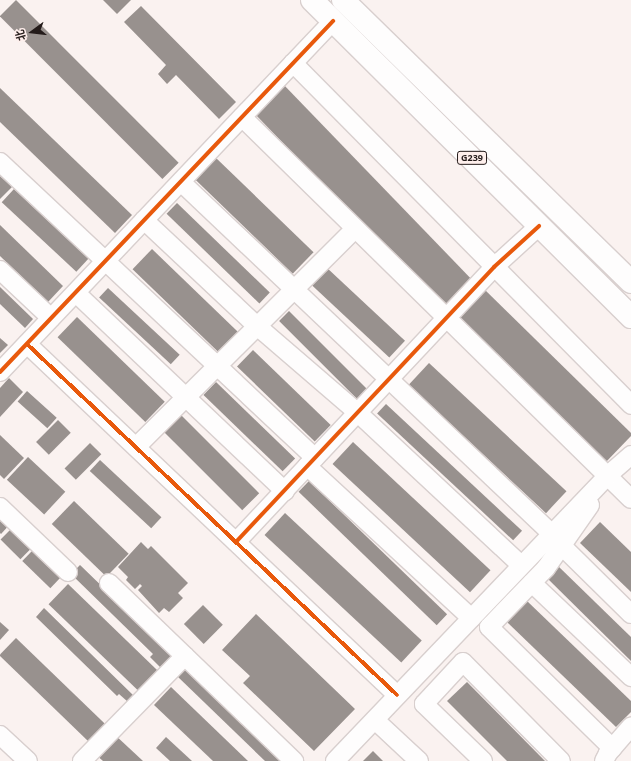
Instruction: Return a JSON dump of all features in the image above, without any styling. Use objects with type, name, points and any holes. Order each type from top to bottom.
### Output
[{"type":"highway","name":"G239","points":[[312,0],[631,317]]},
{"type":"highway","name":"G239","points":[[344,0],[631,282]]},
{"type":"street","points":[[0,372],[333,21]]},
{"type":"street","points":[[293,63],[631,405]]},
{"type":"street","points":[[242,117],[631,499]]},
{"type":"street","points":[[0,162],[218,365],[311,462],[471,618]]},
{"type":"street","points":[[180,182],[557,540],[631,614]]},
{"type":"street","points":[[144,220],[257,326],[358,413],[521,566]]},
{"type":"street","points":[[236,542],[494,266],[539,226]]},
{"type":"street","points":[[136,447],[355,229]]},
{"type":"street","points":[[0,270],[51,318]]},
{"type":"street","points":[[76,293],[285,491]]},
{"type":"street","points":[[27,344],[397,695]]},
{"type":"street","points":[[631,455],[607,476],[557,540],[532,583],[489,627],[608,754],[631,727]]},
{"type":"street","points":[[0,507],[68,572]]},
{"type":"street","points":[[335,761],[521,566],[557,540]]},
{"type":"street","points":[[109,583],[294,761]]},
{"type":"street","points":[[532,583],[631,677]]},
{"type":"street","points":[[82,761],[184,656]]},
{"type":"street","points":[[483,761],[424,704],[463,662],[561,761]]},
{"type":"street","points":[[375,720],[419,761]]},
{"type":"street","points":[[0,735],[28,761]]},
{"type":"building","points":[[16,0],[179,163],[162,179],[0,17]]},
{"type":"building","points":[[103,0],[131,0],[117,14]]},
{"type":"building","points":[[141,6],[236,102],[219,119],[176,75],[167,84],[158,74],[166,65],[124,22]]},
{"type":"building","points":[[282,83],[476,284],[446,312],[253,111]]},
{"type":"building","points":[[0,88],[132,215],[115,233],[0,122]]},
{"type":"building","points":[[215,157],[314,252],[293,274],[194,179]]},
{"type":"building","points":[[0,176],[12,187],[0,199]]},
{"type":"building","points":[[14,189],[89,259],[76,272],[2,202]]},
{"type":"building","points":[[177,203],[270,293],[259,303],[167,214]]},
{"type":"building","points":[[0,225],[63,286],[48,302],[0,256]]},
{"type":"building","points":[[152,249],[238,332],[219,353],[133,269]]},
{"type":"building","points":[[326,267],[405,341],[389,357],[310,284]]},
{"type":"building","points":[[0,287],[33,319],[25,328],[0,304]]},
{"type":"building","points":[[108,288],[180,355],[171,364],[99,298]]},
{"type":"building","points":[[483,288],[631,433],[631,436],[605,463],[455,316]]},
{"type":"building","points":[[289,311],[367,389],[357,399],[279,321]]},
{"type":"building","points":[[77,317],[165,402],[145,422],[58,337]]},
{"type":"building","points":[[0,338],[8,345],[0,353]]},
{"type":"building","points":[[253,350],[331,425],[315,442],[237,367]]},
{"type":"building","points":[[429,363],[566,491],[546,513],[409,385]]},
{"type":"building","points":[[9,378],[23,392],[0,417],[0,388]]},
{"type":"building","points":[[216,382],[295,458],[283,471],[203,395]]},
{"type":"building","points":[[27,391],[57,418],[47,428],[18,401]]},
{"type":"building","points":[[386,404],[522,531],[513,540],[377,414]]},
{"type":"building","points":[[180,414],[259,493],[242,510],[163,431]]},
{"type":"building","points":[[58,420],[71,433],[49,455],[36,442]]},
{"type":"building","points":[[0,435],[24,458],[4,479],[0,475]]},
{"type":"building","points":[[353,442],[490,570],[470,592],[333,464]]},
{"type":"building","points":[[90,443],[101,454],[76,480],[65,468]]},
{"type":"building","points":[[28,457],[65,492],[44,514],[7,480]]},
{"type":"building","points":[[100,460],[161,517],[151,528],[90,471]]},
{"type":"building","points":[[309,481],[447,614],[437,625],[299,492]]},
{"type":"building","points":[[74,501],[129,554],[106,577],[52,524]]},
{"type":"building","points":[[0,513],[11,523],[1,534],[0,533]]},
{"type":"building","points":[[285,513],[422,641],[401,662],[265,535]]},
{"type":"building","points":[[600,522],[631,552],[631,592],[580,543]]},
{"type":"building","points":[[14,526],[34,546],[20,559],[1,539]]},
{"type":"building","points":[[141,542],[148,549],[151,546],[188,583],[178,593],[183,598],[169,612],[164,608],[159,613],[138,590],[142,586],[140,584],[135,589],[126,580],[128,577],[118,567]]},
{"type":"building","points":[[32,551],[60,578],[50,588],[22,561]]},
{"type":"building","points":[[80,565],[173,655],[161,668],[150,657],[153,654],[71,574]]},
{"type":"building","points":[[557,565],[631,637],[631,661],[546,577]]},
{"type":"building","points":[[68,584],[159,672],[140,692],[49,604]]},
{"type":"building","points":[[527,601],[631,701],[631,712],[616,727],[507,622]]},
{"type":"building","points":[[203,605],[223,625],[204,644],[184,624]]},
{"type":"building","points":[[44,608],[134,696],[128,702],[119,694],[117,696],[36,617]]},
{"type":"building","points":[[256,614],[355,709],[314,751],[243,683],[250,676],[222,650]]},
{"type":"building","points":[[0,622],[9,630],[0,640]]},
{"type":"building","points":[[16,638],[109,728],[92,745],[0,656]]},
{"type":"building","points":[[185,667],[284,761],[265,761],[177,676]]},
{"type":"building","points":[[467,682],[545,761],[507,761],[447,701]]},
{"type":"building","points":[[171,687],[248,761],[213,761],[154,705]]},
{"type":"building","points":[[114,734],[143,761],[103,761],[95,754]]},
{"type":"building","points":[[166,737],[192,761],[170,761],[156,748]]},
{"type":"building","points":[[373,751],[383,761],[363,761]]},
{"type":"cycle path","points":[[0,372],[333,21]]},
{"type":"cycle path","points":[[236,542],[494,267],[539,226]]},
{"type":"cycle path","points":[[27,344],[397,695]]}]
